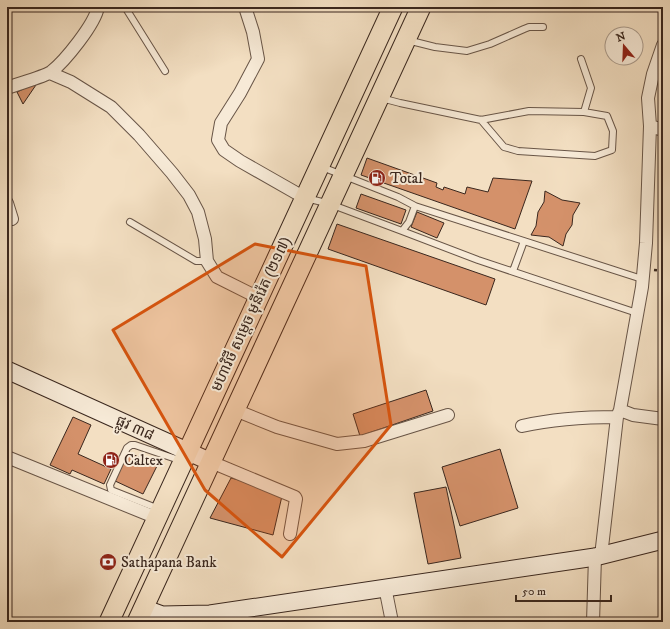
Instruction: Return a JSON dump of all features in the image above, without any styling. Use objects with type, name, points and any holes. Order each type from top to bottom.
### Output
[{"type":"main road","name":"មហាវិថី សម្តេច មុនីរ៉េត (២១៧)","points":[[109,622],[393,7]]},
{"type":"main road","name":"មហាវិថី សម្តេច មុនីរ៉េត (២១៧)","points":[[140,615],[421,7]]},
{"type":"street","points":[[7,88],[50,72],[60,63],[88,29],[98,7]]},
{"type":"street","points":[[245,7],[253,32],[258,59],[240,93],[221,123],[218,140],[224,150],[240,161],[305,198]]},
{"type":"street","points":[[593,622],[598,556],[618,414],[637,313],[646,243],[650,126],[648,98],[653,74],[663,44]]},
{"type":"street","points":[[50,72],[71,82],[111,108],[139,135],[172,172],[189,195],[198,212],[205,239],[207,261],[217,277],[259,298]]},
{"type":"street","points":[[650,126],[663,130]]},
{"type":"street","points":[[7,203],[12,219]]},
{"type":"street","name":"ផ្លូវ ៣៨","points":[[7,370],[185,456],[211,462],[295,497],[296,499],[290,534]]},
{"type":"street","points":[[235,410],[277,427],[337,444],[364,441],[448,415]]},
{"type":"street","points":[[522,426],[540,422],[618,414],[663,419]]},
{"type":"street","points":[[7,457],[159,514]]},
{"type":"street","points":[[140,615],[210,614],[598,556],[663,540]]},
{"type":"street","points":[[384,587],[392,622]]},
{"type":"lane","points":[[125,7],[165,71]]},
{"type":"lane","points":[[406,40],[436,47],[467,51],[490,44],[529,27],[543,27]]},
{"type":"lane","points":[[581,58],[591,88],[584,112]]},
{"type":"lane","points":[[379,97],[400,103],[481,120],[529,111],[584,112],[607,116],[613,131],[612,150],[595,156],[518,151],[504,146],[481,120]]},
{"type":"lane","points":[[319,166],[398,197],[415,206],[642,279]]},
{"type":"lane","points":[[305,198],[330,204],[478,260],[637,313]]},
{"type":"lane","points":[[402,231],[409,222],[415,206]]},
{"type":"lane","points":[[130,222],[196,261],[207,261]]},
{"type":"lane","points":[[513,271],[524,241]]},
{"type":"lane","points":[[159,514],[111,490],[110,485],[127,448],[131,446],[135,445],[185,456]]},
{"type":"highlighted area","points":[[255,244],[366,266],[391,425],[282,557],[205,490],[113,330]]},
{"type":"building","points":[[38,82],[23,104],[17,92]]},
{"type":"building","points":[[367,158],[437,183],[436,187],[443,190],[444,187],[465,194],[467,187],[488,192],[493,178],[532,181],[515,229],[361,175]]},
{"type":"building","points":[[545,191],[562,200],[580,203],[573,215],[572,225],[566,234],[563,246],[549,237],[531,235],[536,226],[538,212],[544,202]]},
{"type":"building","points":[[361,194],[406,210],[401,224],[356,208]]},
{"type":"building","points":[[417,212],[444,223],[437,238],[411,227]]},
{"type":"building","points":[[337,224],[495,279],[486,305],[328,249]]},
{"type":"building","points":[[426,390],[433,411],[360,436],[353,414]]},
{"type":"building","points":[[73,417],[91,425],[78,454],[111,469],[104,484],[72,470],[70,474],[50,465]]},
{"type":"building","points":[[500,449],[518,508],[460,526],[442,467]]},
{"type":"building","points":[[126,451],[157,466],[143,494],[113,480]]},
{"type":"building","points":[[231,478],[259,485],[258,488],[282,496],[273,535],[210,518]]},
{"type":"building","points":[[446,487],[461,558],[428,564],[414,493]]},
{"type":"place","name":"Total","points":[[377,178]]},
{"type":"place","name":"Caltex","points":[[111,460]]},
{"type":"place","name":"Sathapana Bank","points":[[108,562]]}]
